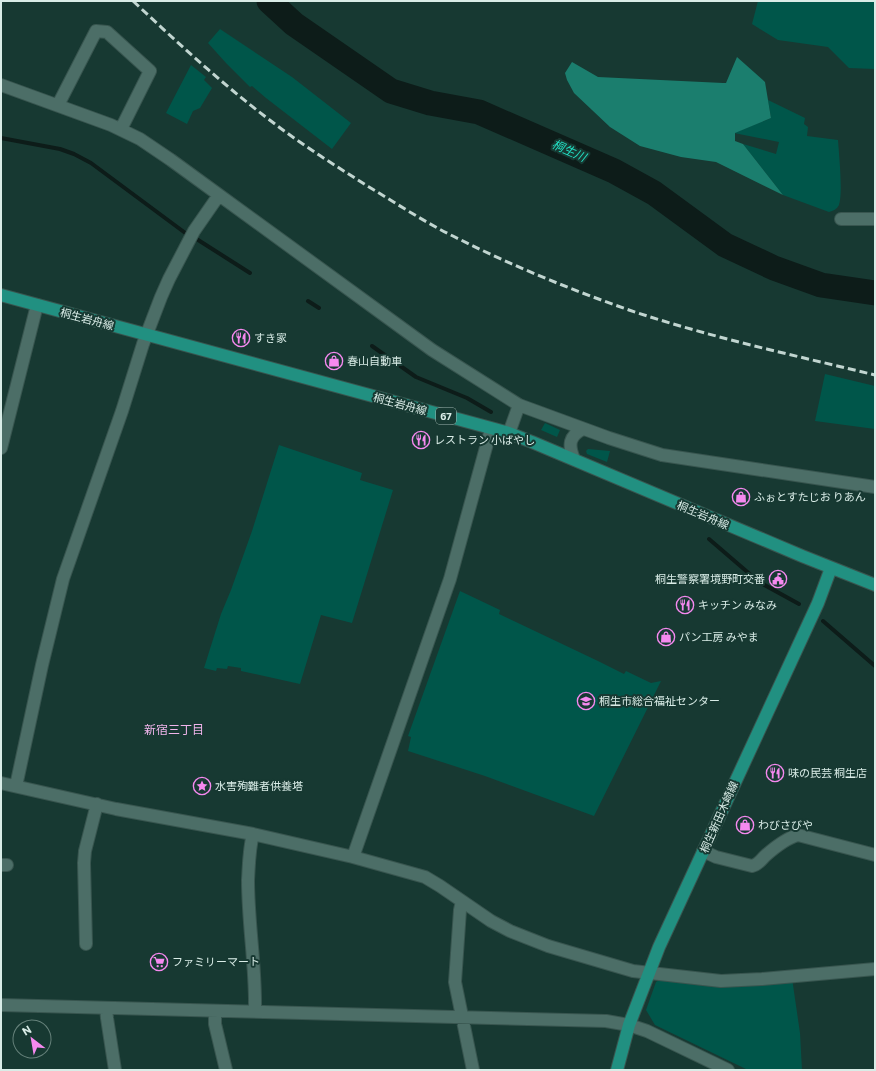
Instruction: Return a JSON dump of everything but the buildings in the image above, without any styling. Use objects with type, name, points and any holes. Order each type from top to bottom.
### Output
[{"type":"main road","name":"桐生岩舟線","points":[[1,295],[509,433],[875,585]]},
{"type":"main road","name":"桐生新田木崎線","points":[[617,1070],[629,1025],[648,973],[818,603],[831,568]]},
{"type":"street","points":[[58,105],[96,30],[107,32],[150,71],[122,129]]},
{"type":"street","points":[[1,85],[122,129],[158,150],[432,350],[519,405],[584,429],[662,455],[875,486]]},
{"type":"street","points":[[16,786],[42,665],[63,579],[122,411],[146,335],[161,297],[179,260],[202,218],[219,195]]},
{"type":"street","points":[[841,219],[875,219]]},
{"type":"street","points":[[1,448],[37,305]]},
{"type":"street","points":[[509,433],[519,405]]},
{"type":"street","points":[[353,857],[450,579],[490,429]]},
{"type":"street","points":[[574,459],[570,452],[570,443],[578,432],[584,429]]},
{"type":"street","points":[[1,783],[97,804],[253,834],[353,857],[425,877],[490,921],[527,939],[632,971],[721,981],[875,969]]},
{"type":"street","points":[[86,944],[84,863],[85,851],[97,804]]},
{"type":"street","points":[[253,834],[250,843],[248,911],[255,1011]]},
{"type":"street","points":[[703,851],[716,857],[752,866],[756,865],[766,855],[792,836],[798,835],[875,855]]},
{"type":"street","points":[[462,901],[460,910],[455,982],[473,1070]]},
{"type":"street","points":[[1,1005],[606,1021],[629,1025],[660,1037],[728,1070]]},
{"type":"street","points":[[106,1008],[115,1070]]},
{"type":"street","points":[[215,1011],[215,1024],[226,1070]]},
{"type":"green space","points":[[758,1],[875,1],[875,69],[849,68],[828,47],[778,40],[752,24]]},
{"type":"green space","points":[[220,29],[292,77],[351,123],[332,149],[252,86],[250,87],[226,63],[208,43]]},
{"type":"green space","points":[[737,57],[765,82],[771,118],[735,133],[735,141],[743,144],[783,195],[716,162],[681,157],[640,146],[610,127],[574,93],[565,73],[572,62],[598,77],[726,83]]},
{"type":"green space","points":[[191,65],[206,77],[204,80],[212,88],[200,108],[193,111],[187,124],[166,113]]},
{"type":"green space","points":[[768,100],[805,118],[804,124],[808,127],[807,136],[838,140],[841,192],[839,205],[835,210],[829,212],[783,195],[743,144],[776,154],[779,142],[734,133],[771,118]]},
{"type":"green space","points":[[825,374],[875,386],[875,429],[815,421]]},
{"type":"green space","points":[[545,423],[560,430],[557,437],[541,430]]},
{"type":"green space","points":[[279,445],[362,473],[360,480],[393,490],[352,623],[321,615],[300,684],[241,671],[241,668],[228,666],[227,669],[217,668],[216,671],[204,668],[221,614],[252,531]]},
{"type":"green space","points":[[588,449],[610,451],[607,462],[587,454],[586,451]]},
{"type":"green space","points":[[460,591],[500,610],[499,614],[624,674],[626,671],[651,683],[661,681],[594,816],[485,776],[408,751],[411,737],[408,736]]},
{"type":"green space","points":[[792,978],[800,1033],[802,1070],[748,1070],[655,1025],[646,1010],[656,982],[661,979]]},
{"type":"waterway","name":"桐生川","points":[[269,1],[294,24],[391,91],[430,103],[479,112],[614,171],[654,193],[725,245],[774,268],[821,285],[875,293]]},
{"type":"waterway","points":[[1,138],[60,149],[74,154],[91,163],[188,235]]},
{"type":"waterway","points":[[195,238],[250,273]]},
{"type":"waterway","points":[[308,301],[319,308]]},
{"type":"waterway","points":[[372,346],[416,377],[467,398],[491,412]]},
{"type":"waterway","points":[[709,539],[759,582],[799,604]]},
{"type":"waterway","points":[[823,621],[875,666]]},
{"type":"railway","points":[[133,1],[218,78],[283,130],[369,187],[437,228],[502,260],[544,278],[629,310],[720,337],[875,375]]},
{"type":"place","name":"すき家","points":[[241,338]]},
{"type":"place","name":"春山自動車","points":[[334,361]]},
{"type":"place","name":"レストラン 小ばやし","points":[[421,440]]},
{"type":"place","name":"ふぉとすたじお りあん","points":[[741,497]]},
{"type":"place","name":"桐生警察署境野町交番","points":[[778,579]]},
{"type":"place","name":"キッチン みなみ","points":[[685,605]]},
{"type":"place","name":"パン工房 みやま","points":[[666,637]]},
{"type":"place","name":"桐生市総合福祉センター","points":[[586,701]]},
{"type":"place","name":"味の民芸 桐生店","points":[[775,773]]},
{"type":"place","name":"水害殉難者供養塔","points":[[202,786]]},
{"type":"place","name":"わびさびや","points":[[745,825]]},
{"type":"place","name":"ファミリーマート","points":[[159,962]]},
{"type":"district","name":"新宿三丁目","points":[[174,730]]}]
